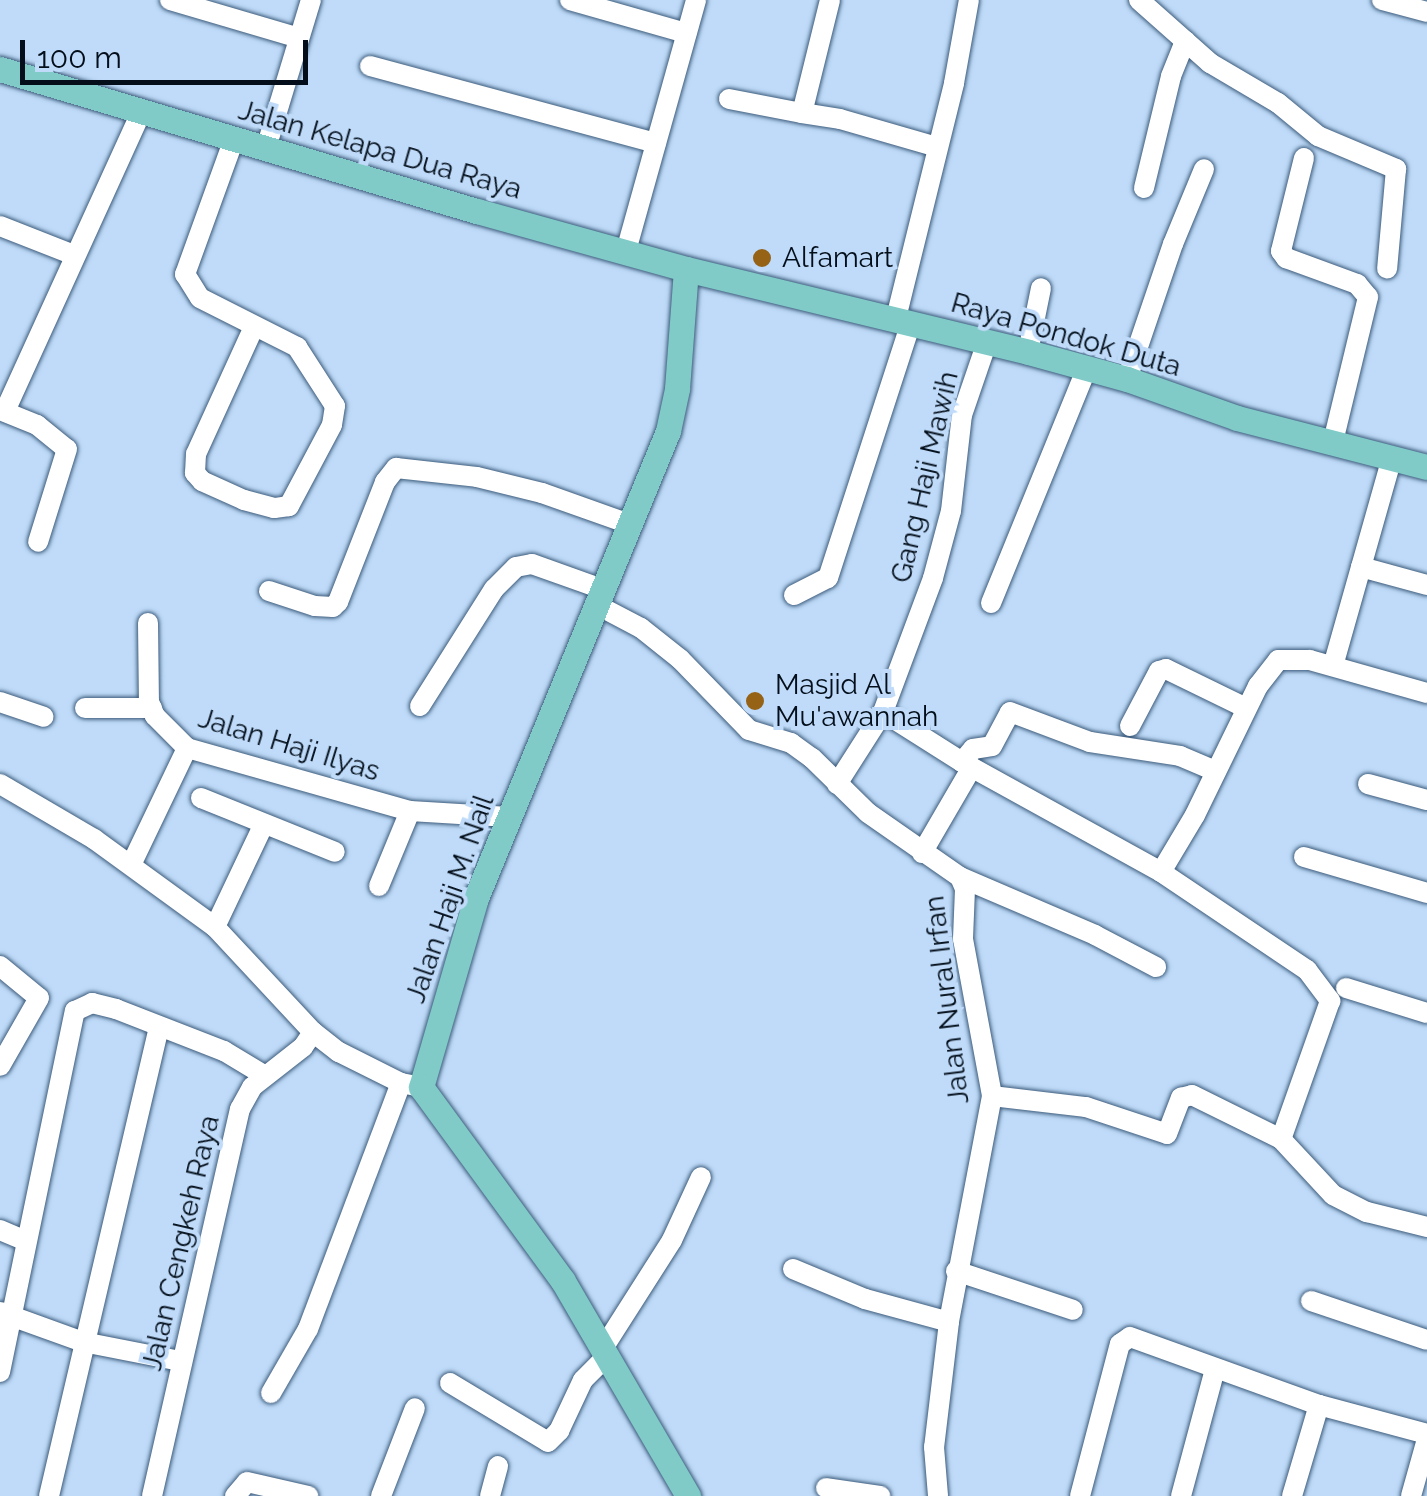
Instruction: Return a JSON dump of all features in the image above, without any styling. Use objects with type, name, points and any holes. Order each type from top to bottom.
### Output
[{"type":"main road","name":"Jalan Kelapa Dua Raya","points":[[0,69],[686,269]]},
{"type":"main road","name":"Raya Pondok Duta","points":[[686,269],[1028,352],[1127,379],[1237,418],[1427,467]]},
{"type":"main road","name":"Jalan Haji M. Nail","points":[[411,1085],[470,916],[632,525],[674,408],[686,269]]},
{"type":"main road","points":[[411,1085],[563,1281],[688,1496]]},
{"type":"street","points":[[170,0],[299,38]]},
{"type":"street","points":[[266,148],[310,0]]},
{"type":"street","points":[[570,0],[686,33]]},
{"type":"street","points":[[626,251],[696,0]]},
{"type":"street","points":[[802,113],[830,0]]},
{"type":"street","points":[[794,595],[828,578],[903,320],[970,0]]},
{"type":"street","points":[[1140,0],[1185,41],[1318,136],[1396,169],[1388,269]]},
{"type":"street","points":[[1382,0],[1427,12]]},
{"type":"street","points":[[1144,188],[1171,76],[1185,41]]},
{"type":"street","points":[[370,66],[656,143]]},
{"type":"street","points":[[729,99],[840,118],[938,147]]},
{"type":"street","points":[[38,542],[67,449],[38,424],[2,411],[142,111]]},
{"type":"street","points":[[234,138],[185,274],[200,298],[297,348],[336,412],[304,487],[290,506],[274,508],[244,500],[202,481],[195,473],[196,454],[254,326]]},
{"type":"street","points":[[1304,158],[1282,251],[1286,258],[1357,284],[1368,297],[1333,442]]},
{"type":"street","points":[[1127,379],[1172,244],[1204,170]]},
{"type":"street","points":[[0,226],[74,255]]},
{"type":"street","points":[[1028,352],[1041,288]]},
{"type":"street","name":"Gang Haji Mawih","points":[[837,784],[883,712],[937,563],[951,511],[962,416],[987,342]]},
{"type":"street","points":[[992,603],[1087,368]]},
{"type":"street","points":[[1332,666],[1392,457]]},
{"type":"street","points":[[269,591],[314,606],[334,607],[385,482],[396,468],[493,481],[632,525]]},
{"type":"street","name":"Jalan Nural Irfan","points":[[420,706],[508,572],[532,564],[602,598],[680,659],[749,730],[791,743],[922,853],[960,876],[965,888],[963,939],[992,1096],[949,1322],[934,1446],[938,1496]]},
{"type":"street","points":[[1361,567],[1427,585]]},
{"type":"street","points":[[85,708],[152,708],[148,624]]},
{"type":"street","points":[[1161,872],[1242,718],[1278,660],[1294,657],[1427,693]]},
{"type":"street","points":[[1130,726],[1159,672],[1166,669],[1242,718]]},
{"type":"street","points":[[0,702],[44,717]]},
{"type":"street","name":"Jalan Haji Ilyas","points":[[152,708],[187,748],[410,811],[509,817]]},
{"type":"street","points":[[883,712],[967,765],[1161,872],[1307,970],[1330,1001],[1281,1139]]},
{"type":"street","points":[[922,853],[973,748],[992,746],[1010,712],[1090,742],[1180,756],[1216,771]]},
{"type":"street","points":[[131,865],[187,748]]},
{"type":"street","points":[[0,784],[131,865],[215,927],[313,1032],[363,1066],[411,1085],[308,1328],[271,1393]]},
{"type":"street","points":[[1368,784],[1427,800]]},
{"type":"street","points":[[201,798],[262,826],[335,852]]},
{"type":"street","points":[[379,886],[410,811]]},
{"type":"street","points":[[215,927],[262,826]]},
{"type":"street","points":[[1304,858],[1427,893]]},
{"type":"street","points":[[960,876],[998,890],[1156,967]]},
{"type":"street","points":[[0,966],[39,998],[0,1066]]},
{"type":"street","points":[[1346,988],[1427,1013]]},
{"type":"street","points":[[0,1372],[7,1315],[74,1011],[92,1003],[224,1051],[264,1075]]},
{"type":"street","points":[[49,1496],[159,1028]]},
{"type":"street","name":"Jalan Cengkeh Raya","points":[[152,1496],[240,1109],[264,1075],[285,1064],[313,1032]]},
{"type":"street","points":[[992,1096],[1086,1107],[1168,1134],[1181,1098],[1192,1095],[1281,1139],[1333,1195],[1368,1212],[1427,1227]]},
{"type":"street","points":[[450,1383],[548,1442],[560,1431],[583,1380],[604,1354],[672,1240],[701,1177]]},
{"type":"street","points":[[0,1230],[24,1240]]},
{"type":"street","points":[[793,1269],[865,1299],[949,1322]]},
{"type":"street","points":[[956,1271],[1073,1310]]},
{"type":"street","points":[[1311,1301],[1427,1340]]},
{"type":"street","points":[[7,1315],[83,1342],[180,1361]]},
{"type":"street","points":[[1080,1496],[1120,1344],[1126,1338],[1136,1338],[1319,1405],[1427,1437],[1412,1496]]},
{"type":"street","points":[[1180,1496],[1216,1369]]},
{"type":"street","points":[[1292,1496],[1319,1405]]},
{"type":"street","points":[[381,1496],[415,1408]]},
{"type":"street","points":[[490,1496],[498,1466]]},
{"type":"street","points":[[235,1496],[248,1482],[308,1496]]},
{"type":"street","points":[[826,1488],[880,1496]]},
{"type":"place","name":"Alfamart","points":[[762,258]]},
{"type":"place","name":"Masjid Al Mu'awannah","points":[[755,701]]}]
